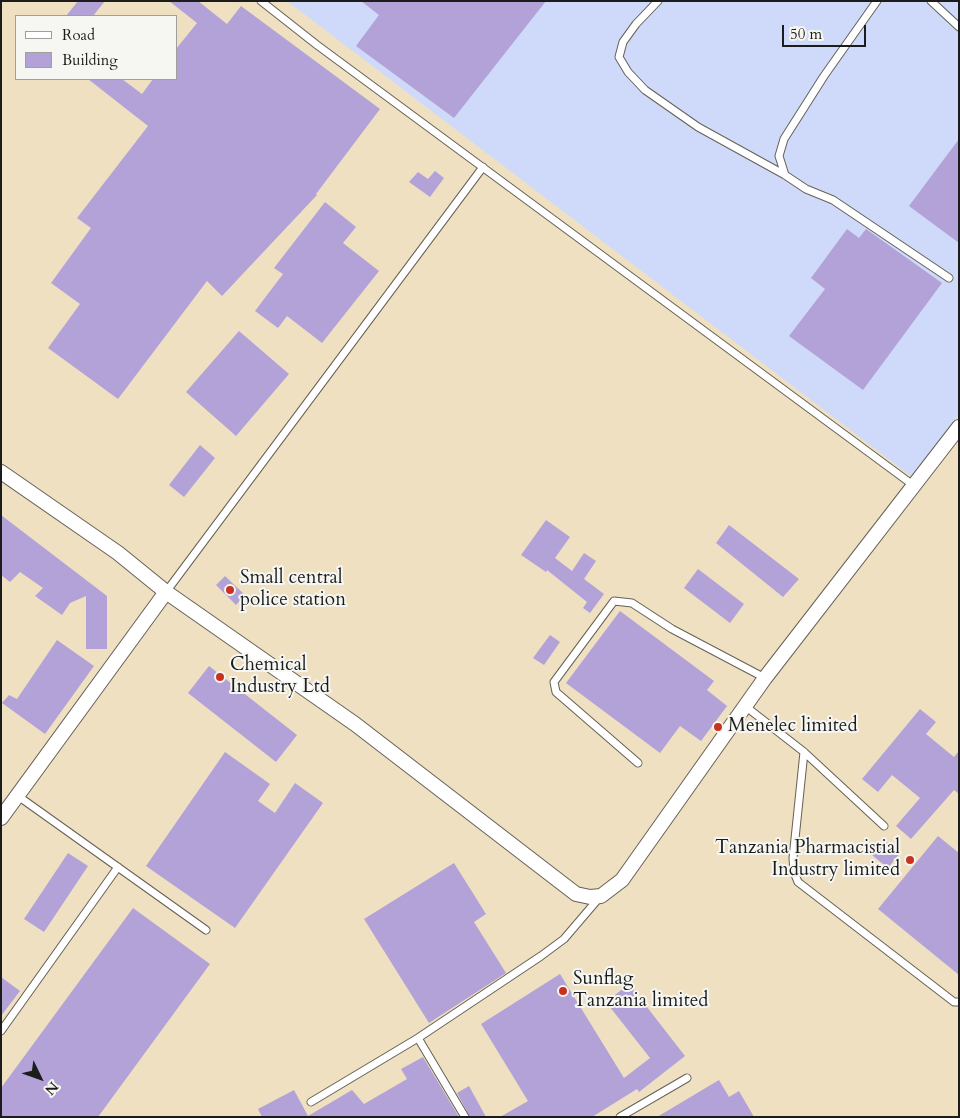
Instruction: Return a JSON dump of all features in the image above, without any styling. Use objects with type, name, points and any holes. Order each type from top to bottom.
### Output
[{"type":"street","points":[[1,472],[118,553],[166,592],[355,724],[576,894],[590,897],[601,896],[622,880],[765,678],[959,427]]},
{"type":"street","points":[[1,818],[166,592]]},
{"type":"lane","points":[[261,1],[325,51],[913,485]]},
{"type":"lane","points":[[658,1],[636,24],[623,42],[619,57],[628,72],[645,90],[698,127],[785,175],[806,189],[833,200],[948,278]]},
{"type":"lane","points":[[785,175],[779,156],[784,139],[824,76],[878,1]]},
{"type":"lane","points":[[931,1],[959,27]]},
{"type":"lane","points":[[166,592],[483,167]]},
{"type":"lane","points":[[638,763],[556,692],[554,682],[614,601],[632,602],[672,629],[765,678]]},
{"type":"lane","points":[[745,706],[804,752],[884,826]]},
{"type":"lane","points":[[804,752],[793,858],[794,872],[798,882],[954,1002],[959,1002]]},
{"type":"lane","points":[[18,796],[206,930]]},
{"type":"lane","points":[[1,1031],[118,867]]},
{"type":"lane","points":[[311,1102],[418,1038],[564,939],[601,896]]},
{"type":"lane","points":[[418,1038],[465,1117]]},
{"type":"lane","points":[[620,1117],[687,1078]]},
{"type":"shaded area","points":[[287,1],[959,1],[959,414],[912,477]]},
{"type":"building","points":[[78,1],[105,1],[94,15],[67,15]]},
{"type":"building","points":[[169,1],[198,1],[227,24],[241,6],[380,109],[317,195],[222,296],[207,281],[118,399],[48,348],[80,304],[51,283],[91,228],[77,218],[148,126],[89,80],[123,80],[142,94],[152,80],[178,80],[178,47],[197,23]]},
{"type":"building","points":[[361,1],[546,1],[454,118],[356,46],[379,15]]},
{"type":"building","points":[[959,139],[959,243],[909,206]]},
{"type":"building","points":[[435,171],[444,178],[430,197],[409,182],[418,172],[428,179]]},
{"type":"building","points":[[325,202],[356,227],[343,243],[379,271],[322,343],[287,316],[278,328],[255,311],[283,274],[274,268]]},
{"type":"building","points":[[847,229],[859,238],[866,229],[942,283],[863,390],[789,336],[825,289],[811,278]]},
{"type":"building","points":[[239,331],[289,374],[236,436],[186,392]]},
{"type":"building","points":[[200,445],[215,458],[184,497],[169,485]]},
{"type":"building","points":[[1,515],[107,596],[107,649],[86,649],[86,596],[70,603],[62,615],[35,596],[43,588],[20,572],[10,582],[1,575]]},
{"type":"building","points":[[546,520],[570,537],[555,558],[572,571],[584,553],[596,561],[584,579],[604,594],[590,613],[583,608],[587,602],[547,570],[546,572],[521,555]]},
{"type":"building","points":[[729,525],[799,579],[783,597],[716,543]]},
{"type":"building","points":[[698,569],[744,604],[730,623],[684,588]]},
{"type":"building","name":"Small central police station","points":[[225,576],[245,595],[236,605],[216,585]]},
{"type":"building","points":[[620,611],[714,681],[707,690],[727,706],[701,741],[680,726],[660,753],[566,683]]},
{"type":"building","points":[[550,635],[560,642],[544,665],[533,658]]},
{"type":"building","points":[[57,640],[94,666],[45,734],[2,703],[9,695],[17,699]]},
{"type":"building","points":[[209,666],[297,735],[276,762],[188,693]]},
{"type":"building","points":[[920,709],[936,722],[926,734],[954,757],[959,751],[959,794],[954,790],[911,839],[896,826],[920,798],[892,775],[878,792],[862,779]]},
{"type":"building","points":[[225,752],[270,784],[258,801],[275,813],[295,783],[323,803],[235,928],[146,866]]},
{"type":"building","points":[[938,836],[959,853],[959,975],[878,909]]},
{"type":"building","points":[[885,841],[900,853],[888,868],[872,855]]},
{"type":"building","points":[[68,853],[88,866],[44,932],[24,919]]},
{"type":"building","points":[[454,863],[486,914],[474,922],[506,973],[429,1023],[364,919]]},
{"type":"building","points":[[133,908],[210,964],[98,1117],[1,1117],[1,1088]]},
{"type":"building","points":[[560,974],[624,1078],[650,1058],[606,1002],[629,984],[685,1056],[639,1092],[637,1089],[592,1117],[500,1117],[528,1101],[481,1024]]},
{"type":"building","points":[[1,977],[20,991],[1,1016]]},
{"type":"building","points":[[423,1057],[459,1117],[262,1117],[258,1109],[294,1090],[308,1116],[352,1090],[364,1104],[407,1079],[401,1069]]},
{"type":"building","points":[[719,1080],[729,1097],[739,1091],[754,1117],[657,1117]]},
{"type":"building","points":[[469,1086],[486,1117],[470,1117],[457,1093]]},
{"type":"place","name":"Small central police station","points":[[230,590]]},
{"type":"place","name":"Chemical Industry Ltd","points":[[220,677]]},
{"type":"place","name":"Menelec limited","points":[[718,727]]},
{"type":"place","name":"Tanzania Pharmacistial Industry limited","points":[[910,860]]},
{"type":"place","name":"Sunflag Tanzania limited","points":[[563,991]]}]
